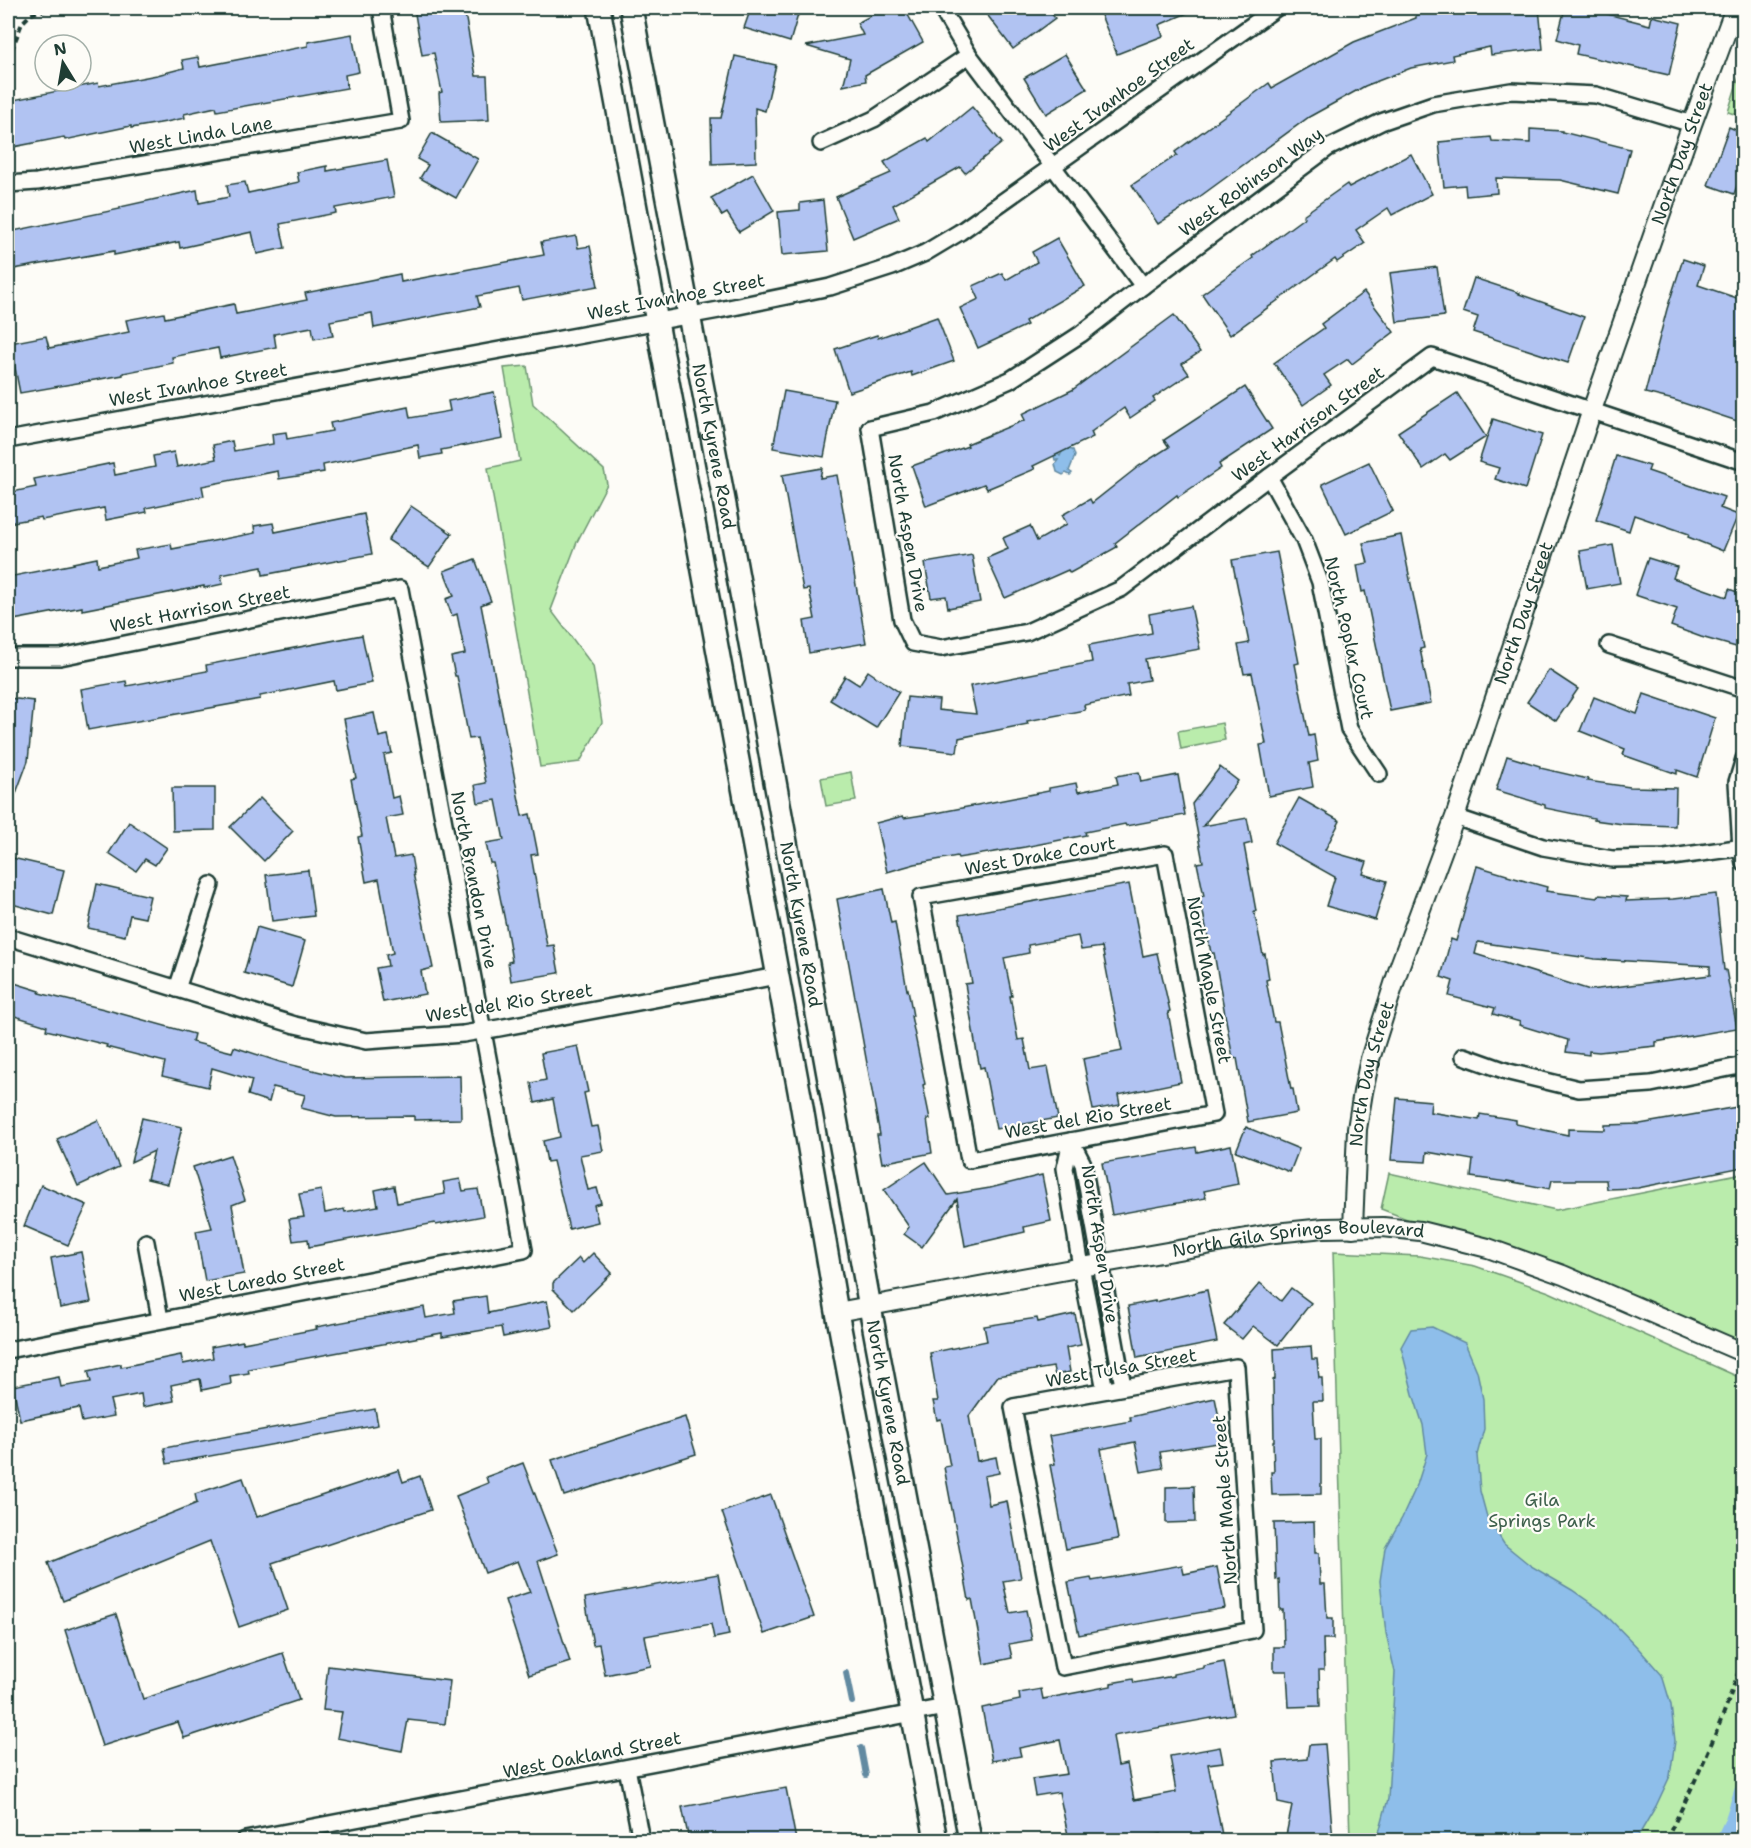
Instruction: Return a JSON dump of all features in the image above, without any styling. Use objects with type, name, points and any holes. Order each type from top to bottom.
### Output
[{"type":"main road","name":"North Kyrene Road","points":[[599,8],[800,1096],[837,1312],[936,1840]]},
{"type":"main road","name":"North Kyrene Road","points":[[631,8],[659,145],[870,1307],[916,1542],[970,1840]]},
{"type":"street","name":"West Linda Lane","points":[[8,184],[37,182],[401,121],[381,8]]},
{"type":"street","points":[[941,8],[969,55],[1143,286]]},
{"type":"street","name":"West Ivanhoe Street","points":[[8,440],[689,315],[830,286],[892,267],[925,253],[960,232],[1276,8]]},
{"type":"street","name":"North Day Street","points":[[1353,1228],[1357,1129],[1370,1059],[1400,965],[1455,817],[1592,410],[1735,8]]},
{"type":"street","points":[[821,143],[874,119],[969,55]]},
{"type":"street","name":"West Robinson Way","points":[[870,428],[934,413],[1010,380],[1081,334],[1328,148],[1381,122],[1433,104],[1511,91],[1596,95],[1692,124]]},
{"type":"street","name":"West Harrison Street","points":[[913,643],[941,648],[1027,632],[1121,589],[1432,357],[1743,462]]},
{"type":"street","name":"North Aspen Drive","points":[[870,428],[902,620],[913,643]]},
{"type":"street","name":"North Poplar Court","points":[[1269,477],[1304,540],[1320,582],[1349,729],[1379,774]]},
{"type":"street","name":"West Harrison Street","points":[[8,657],[60,657],[400,589]]},
{"type":"street","name":"North Brandon Drive","points":[[400,589],[524,1250]]},
{"type":"street","points":[[1609,645],[1743,689]]},
{"type":"street","points":[[1455,817],[1543,847],[1612,859],[1665,858],[1742,852],[1737,782],[1743,759]]},
{"type":"street","name":"West Drake Court","points":[[969,1160],[921,897],[1165,854]]},
{"type":"street","name":"North Maple Street","points":[[1165,854],[1214,1114]]},
{"type":"street","points":[[177,989],[211,885]]},
{"type":"street","name":"West del Rio Street","points":[[8,937],[295,1025],[366,1041],[483,1031],[777,976]]},
{"type":"street","points":[[1464,1056],[1509,1072],[1579,1089],[1651,1084],[1743,1065]]},
{"type":"street","name":"West del Rio Street","points":[[969,1160],[1214,1114]]},
{"type":"street","name":"North Aspen Drive","points":[[1071,1141],[1083,1164],[1123,1386]]},
{"type":"street","name":"North Aspen Drive","points":[[1071,1141],[1065,1168],[1081,1267],[1105,1390]]},
{"type":"street","name":"North Gila Springs Boulevard","points":[[837,1312],[1275,1233],[1324,1228],[1383,1227],[1419,1230],[1488,1248],[1563,1275],[1743,1353]]},
{"type":"street","points":[[146,1242],[160,1319]]},
{"type":"street","name":"West Laredo Street","points":[[8,1350],[524,1250]]},
{"type":"street","name":"North Maple Street","points":[[1063,1666],[1253,1630],[1236,1367]]},
{"type":"street","name":"West Tulsa Street","points":[[1063,1666],[1013,1407],[1236,1367]]},
{"type":"street","name":"West Oakland Street","points":[[245,1840],[945,1707]]},
{"type":"street","points":[[627,1768],[641,1840]]},
{"type":"path","points":[[8,60],[22,23],[31,14],[54,8]]},
{"type":"path","points":[[1666,1840],[1689,1796],[1735,1684],[1743,1654]]},
{"type":"green space","points":[[1743,64],[1744,117],[1728,112]]},
{"type":"green space","points":[[527,366],[533,404],[604,470],[607,484],[577,542],[551,610],[593,666],[602,722],[580,762],[540,767],[488,468],[520,461],[504,368]]},
{"type":"green space","points":[[1222,723],[1225,740],[1181,749],[1178,731]]},
{"type":"green space","points":[[851,772],[856,801],[826,806],[821,778]]},
{"type":"green space","points":[[1389,1173],[1556,1210],[1743,1173],[1743,1349],[1381,1209]]},
{"type":"green space","name":"Gila Springs Park","points":[[1333,1252],[1420,1256],[1475,1266],[1549,1292],[1743,1379],[1743,1840],[1350,1840]]},
{"type":"water","points":[[1063,450],[1073,450],[1075,456],[1069,471],[1072,473],[1063,475],[1057,472],[1055,464],[1058,460],[1055,460],[1054,456],[1058,454],[1060,456]]},
{"type":"water","points":[[1432,1327],[1465,1343],[1477,1371],[1483,1399],[1484,1429],[1477,1455],[1480,1491],[1487,1517],[1504,1544],[1531,1566],[1602,1611],[1662,1675],[1671,1705],[1675,1741],[1670,1776],[1636,1840],[1377,1840],[1388,1799],[1395,1672],[1386,1633],[1380,1581],[1385,1548],[1417,1485],[1427,1454],[1423,1425],[1401,1347],[1411,1329]]},
{"type":"building","points":[[414,8],[464,8],[476,76],[487,76],[489,120],[441,122],[439,93],[442,92],[434,53],[422,55]]},
{"type":"building","points":[[751,8],[800,8],[790,42],[744,28]]},
{"type":"building","points":[[885,8],[904,8],[923,42],[865,75],[866,81],[843,86],[850,59],[806,46],[863,35],[857,23]]},
{"type":"building","points":[[982,8],[1047,8],[1055,18],[1013,49]]},
{"type":"building","points":[[1098,8],[1199,8],[1159,25],[1163,36],[1117,54]]},
{"type":"building","points":[[1469,8],[1470,11],[1539,8],[1543,49],[1491,55],[1490,47],[1452,55],[1453,60],[1411,68],[1365,86],[1309,117],[1191,203],[1158,224],[1132,185],[1177,155],[1175,152],[1269,83],[1272,88],[1354,42],[1416,18],[1416,15]]},
{"type":"building","points":[[1565,8],[1593,8],[1650,25],[1652,16],[1681,23],[1669,75],[1576,54],[1578,45],[1557,39]]},
{"type":"building","points":[[352,34],[359,72],[345,75],[347,88],[217,111],[216,107],[184,114],[185,118],[166,122],[13,147],[8,101],[48,93],[93,93],[93,84],[98,83],[99,86],[184,68],[182,60],[198,57],[200,67],[308,46],[308,42]]},
{"type":"building","points":[[1065,54],[1087,89],[1046,114],[1024,78]]},
{"type":"building","points":[[735,56],[776,65],[765,111],[755,108],[756,162],[712,164],[711,118],[721,118]]},
{"type":"building","points":[[972,107],[1002,143],[965,173],[960,167],[893,205],[899,218],[853,238],[836,197],[891,173],[884,162],[927,138],[929,142]]},
{"type":"building","points":[[1729,127],[1743,133],[1743,169],[1734,194],[1708,185]]},
{"type":"building","points":[[1530,129],[1562,131],[1630,149],[1618,194],[1560,180],[1496,178],[1497,193],[1466,196],[1465,185],[1444,187],[1439,142],[1491,137],[1492,141],[1530,143]]},
{"type":"building","points":[[432,133],[478,159],[456,198],[420,178],[428,165],[417,159]]},
{"type":"building","points":[[1411,154],[1432,194],[1392,215],[1388,208],[1356,230],[1365,243],[1337,262],[1335,259],[1230,335],[1202,294],[1253,258],[1252,256],[1305,217],[1303,215],[1347,184],[1349,187]]},
{"type":"building","points":[[387,160],[394,197],[335,208],[336,213],[280,224],[285,248],[257,254],[252,232],[180,248],[179,242],[114,255],[114,251],[8,270],[8,232],[120,209],[120,207],[197,190],[199,203],[229,197],[227,185],[245,182],[248,193],[299,182],[297,172],[327,166],[327,171]]},
{"type":"building","points":[[753,174],[774,211],[739,232],[727,213],[722,216],[711,198]]},
{"type":"building","points":[[823,200],[828,251],[782,255],[778,212],[800,210],[800,203]]},
{"type":"building","points":[[576,236],[578,248],[590,246],[598,286],[522,300],[519,288],[477,296],[480,307],[374,328],[372,313],[330,321],[333,336],[314,339],[312,327],[274,334],[276,347],[220,358],[218,348],[172,357],[173,363],[123,373],[123,375],[20,393],[10,343],[46,336],[49,348],[129,332],[126,320],[164,313],[165,318],[234,304],[236,314],[307,300],[305,293],[400,274],[401,282],[544,255],[541,242]]},
{"type":"building","points":[[1057,238],[1085,286],[1025,321],[1027,325],[978,348],[960,308],[979,299],[973,286],[1002,273],[1006,280],[1037,262],[1032,252]]},
{"type":"building","points":[[1683,259],[1704,266],[1698,285],[1743,300],[1743,423],[1645,393]]},
{"type":"building","points":[[1437,267],[1444,316],[1397,322],[1390,273]]},
{"type":"building","points":[[1474,278],[1584,317],[1568,363],[1473,332],[1478,317],[1463,312]]},
{"type":"building","points":[[1364,292],[1394,332],[1352,364],[1348,359],[1324,375],[1331,385],[1303,405],[1274,363],[1324,328],[1321,324]]},
{"type":"building","points":[[1174,315],[1200,352],[1182,364],[1189,374],[1153,398],[1155,401],[1130,418],[1124,408],[1091,432],[1093,437],[1033,466],[1035,469],[987,489],[984,484],[926,506],[912,466],[968,446],[967,444],[1025,420],[1022,414],[1072,390]]},
{"type":"building","points":[[937,317],[954,361],[912,376],[911,372],[849,392],[835,349],[877,335],[878,338]]},
{"type":"building","points":[[1245,387],[1272,429],[1219,464],[1221,468],[1178,497],[1177,495],[1115,543],[1117,547],[1070,573],[1068,570],[1005,598],[987,558],[1008,549],[1003,538],[1030,526],[1037,541],[1067,524],[1062,515],[1090,499],[1092,503],[1139,466],[1169,447],[1164,440]]},
{"type":"building","points":[[784,391],[835,400],[824,457],[773,448]]},
{"type":"building","points":[[494,392],[503,438],[441,450],[442,454],[420,458],[418,445],[323,465],[324,472],[279,479],[278,471],[202,486],[204,496],[146,508],[147,512],[106,520],[104,508],[42,520],[41,517],[8,523],[8,493],[36,487],[34,479],[113,463],[115,475],[155,467],[153,456],[174,452],[177,467],[216,459],[213,445],[232,441],[234,451],[273,444],[272,434],[286,432],[287,439],[332,431],[330,423],[408,407],[410,418],[450,411],[448,401]]},
{"type":"building","points":[[1457,393],[1486,437],[1450,460],[1445,454],[1423,469],[1398,432]]},
{"type":"building","points":[[1493,419],[1542,435],[1525,489],[1495,479],[1499,468],[1479,462]]},
{"type":"building","points":[[1616,456],[1650,466],[1648,471],[1724,497],[1720,508],[1738,515],[1723,551],[1688,537],[1689,534],[1634,515],[1629,531],[1596,520]]},
{"type":"building","points":[[1369,462],[1393,511],[1346,534],[1322,484]]},
{"type":"building","points":[[822,468],[820,478],[837,475],[866,643],[809,653],[804,621],[815,619],[809,589],[803,590],[782,475]]},
{"type":"building","points":[[411,506],[452,534],[429,567],[388,540]]},
{"type":"building","points":[[364,514],[372,554],[263,575],[262,567],[221,575],[223,584],[8,621],[8,577],[97,558],[98,566],[137,558],[135,550],[171,544],[172,549],[255,533],[254,526],[273,523],[275,532]]},
{"type":"building","points":[[1401,535],[1424,648],[1420,649],[1431,703],[1390,711],[1365,591],[1362,592],[1357,565],[1368,563],[1363,543]]},
{"type":"building","points":[[1613,545],[1620,583],[1587,589],[1580,551]]},
{"type":"building","points":[[1277,552],[1299,663],[1295,664],[1309,736],[1314,735],[1318,761],[1309,763],[1313,787],[1269,796],[1260,745],[1266,744],[1252,673],[1244,674],[1238,645],[1249,643],[1232,560]]},
{"type":"building","points":[[972,555],[980,602],[948,608],[946,596],[931,598],[925,563]]},
{"type":"building","points":[[1648,558],[1677,567],[1673,578],[1727,597],[1729,589],[1743,594],[1743,649],[1671,626],[1677,609],[1635,595]]},
{"type":"building","points":[[475,559],[491,601],[481,605],[522,816],[530,814],[538,854],[531,855],[547,946],[554,945],[559,973],[511,981],[508,962],[512,961],[506,926],[493,863],[490,863],[486,843],[504,840],[496,800],[478,803],[475,785],[486,783],[477,738],[469,739],[451,657],[465,654],[457,614],[452,616],[446,599],[454,596],[444,571]]},
{"type":"building","points":[[1191,606],[1200,649],[1145,659],[1149,680],[1127,684],[1129,696],[1084,705],[1085,710],[1027,721],[1028,724],[959,738],[957,752],[902,746],[907,697],[939,700],[938,710],[976,714],[970,686],[1092,662],[1089,645],[1152,633],[1149,614]]},
{"type":"building","points":[[362,635],[372,683],[336,690],[334,681],[260,696],[260,699],[88,730],[81,689],[126,681],[127,686],[207,671],[206,665]]},
{"type":"building","points":[[1549,670],[1578,689],[1556,721],[1527,702]]},
{"type":"building","points":[[868,671],[899,692],[876,728],[830,700],[845,676],[859,685]]},
{"type":"building","points":[[1644,694],[1715,718],[1697,777],[1677,770],[1677,774],[1623,755],[1625,749],[1580,731],[1594,697],[1637,714]]},
{"type":"building","points":[[8,698],[34,701],[28,761],[9,812]]},
{"type":"building","points":[[374,713],[379,737],[388,735],[392,753],[384,755],[392,798],[399,796],[403,815],[386,818],[394,858],[411,855],[433,968],[421,971],[425,994],[383,1002],[376,968],[388,966],[386,955],[393,953],[379,879],[366,882],[358,837],[362,836],[351,779],[356,778],[344,719]]},
{"type":"building","points":[[1507,756],[1540,766],[1540,768],[1588,779],[1587,781],[1630,787],[1676,788],[1675,826],[1623,824],[1594,820],[1594,818],[1545,808],[1545,805],[1496,790]]},
{"type":"building","points":[[1220,767],[1238,781],[1203,826],[1247,818],[1252,843],[1244,845],[1256,911],[1254,911],[1263,955],[1265,954],[1269,979],[1266,980],[1274,1022],[1278,1022],[1297,1113],[1248,1122],[1237,1058],[1233,1059],[1214,953],[1211,953],[1200,897],[1204,896],[1197,863],[1203,862],[1192,804]]},
{"type":"building","points":[[1139,772],[1141,782],[1178,775],[1185,815],[1085,832],[1086,835],[1025,847],[915,864],[887,872],[876,823],[903,816],[904,818],[941,812],[1049,791],[1049,788],[1076,783],[1078,792],[1118,784],[1116,776]]},
{"type":"building","points":[[172,788],[215,788],[215,830],[173,831]]},
{"type":"building","points":[[260,798],[293,831],[264,861],[230,827]]},
{"type":"building","points":[[1299,798],[1340,821],[1325,850],[1367,862],[1363,874],[1387,881],[1375,920],[1326,906],[1335,877],[1274,843]]},
{"type":"building","points":[[129,822],[167,848],[155,865],[145,859],[136,871],[109,853]]},
{"type":"building","points":[[8,857],[64,870],[53,915],[8,903]]},
{"type":"building","points":[[1477,866],[1547,887],[1546,891],[1597,898],[1598,895],[1627,897],[1626,901],[1716,894],[1724,970],[1726,970],[1737,1028],[1656,1042],[1656,1046],[1589,1051],[1589,1055],[1566,1052],[1568,1040],[1519,1025],[1520,1022],[1493,1014],[1495,1008],[1449,996],[1453,981],[1441,977],[1451,939],[1456,941]],"holes":[[[1478,942],[1595,959],[1710,966],[1710,975],[1590,990],[1475,954]]]},
{"type":"building","points":[[308,870],[314,916],[272,921],[266,875]]},
{"type":"building","points":[[97,884],[150,896],[145,918],[130,915],[125,936],[88,928]]},
{"type":"building","points":[[1129,884],[1143,956],[1157,953],[1170,1011],[1168,1012],[1181,1082],[1118,1095],[1120,1105],[1093,1110],[1083,1059],[1122,1051],[1102,947],[1081,950],[1078,936],[1028,945],[1029,953],[1004,958],[1012,996],[1010,996],[1018,1040],[1024,1039],[1030,1070],[1048,1067],[1058,1118],[996,1129],[984,1067],[980,1068],[976,1048],[965,984],[972,983],[959,915]]},
{"type":"building","points":[[884,889],[891,923],[895,922],[913,1016],[911,1016],[930,1119],[927,1119],[932,1153],[882,1163],[877,1135],[880,1135],[837,899]]},
{"type":"building","points":[[257,927],[305,941],[292,987],[244,973]]},
{"type":"building","points":[[8,981],[40,991],[39,993],[194,1034],[192,1042],[232,1052],[234,1047],[280,1062],[345,1078],[460,1076],[461,1119],[414,1120],[414,1116],[336,1117],[301,1108],[305,1095],[273,1087],[269,1102],[248,1095],[252,1080],[212,1068],[208,1087],[162,1076],[165,1062],[46,1030],[47,1026],[8,1014]]},
{"type":"building","points":[[578,1046],[588,1092],[584,1093],[591,1127],[598,1126],[603,1151],[580,1155],[588,1190],[597,1188],[601,1203],[594,1205],[598,1222],[569,1229],[553,1161],[547,1162],[543,1141],[560,1137],[553,1099],[535,1103],[531,1083],[546,1080],[541,1053]]},
{"type":"building","points":[[1397,1098],[1431,1101],[1430,1112],[1479,1120],[1480,1114],[1516,1120],[1516,1124],[1568,1135],[1568,1129],[1605,1130],[1605,1125],[1640,1124],[1743,1106],[1743,1167],[1638,1188],[1607,1189],[1606,1180],[1552,1180],[1550,1189],[1471,1177],[1473,1160],[1427,1152],[1426,1162],[1391,1160]]},
{"type":"building","points":[[142,1118],[182,1127],[168,1184],[147,1179],[154,1151],[131,1162]]},
{"type":"building","points":[[98,1120],[119,1167],[78,1186],[57,1139]]},
{"type":"building","points":[[1246,1127],[1299,1149],[1290,1172],[1236,1151]]},
{"type":"building","points":[[1231,1145],[1238,1184],[1204,1191],[1206,1198],[1112,1215],[1102,1163],[1196,1147],[1197,1152]]},
{"type":"building","points":[[230,1155],[245,1200],[232,1205],[244,1274],[205,1281],[196,1231],[212,1228],[193,1167]]},
{"type":"building","points":[[926,1162],[948,1195],[990,1188],[1042,1175],[1051,1221],[1024,1227],[1025,1232],[965,1246],[957,1199],[922,1247],[904,1234],[909,1227],[884,1190]]},
{"type":"building","points":[[460,1179],[463,1191],[478,1189],[483,1216],[309,1247],[308,1239],[293,1241],[289,1219],[304,1217],[299,1194],[321,1190],[325,1213],[344,1209],[345,1212],[378,1206],[375,1190],[394,1186],[397,1203],[445,1194],[443,1182]]},
{"type":"building","points":[[41,1185],[87,1205],[68,1245],[24,1226]]},
{"type":"building","points":[[81,1252],[91,1302],[60,1308],[51,1258]]},
{"type":"building","points":[[593,1253],[612,1273],[574,1310],[553,1289],[553,1283],[579,1258],[583,1263]]},
{"type":"building","points":[[1260,1283],[1281,1301],[1291,1288],[1311,1303],[1278,1345],[1253,1326],[1242,1339],[1224,1325]]},
{"type":"building","points":[[1207,1290],[1217,1342],[1137,1358],[1128,1306]]},
{"type":"building","points":[[486,1296],[488,1313],[547,1301],[552,1327],[503,1337],[501,1327],[442,1337],[442,1333],[248,1369],[249,1373],[230,1376],[231,1384],[202,1390],[200,1379],[171,1385],[174,1401],[143,1407],[141,1394],[110,1400],[114,1416],[82,1422],[79,1408],[20,1420],[13,1386],[59,1377],[61,1387],[91,1382],[88,1371],[181,1355],[183,1364],[213,1358],[211,1347],[243,1341],[243,1343],[424,1307],[426,1318],[455,1313],[453,1301]]},
{"type":"building","points":[[1075,1314],[1081,1345],[1066,1348],[1070,1372],[1055,1375],[1053,1367],[998,1376],[969,1416],[977,1461],[996,1457],[999,1473],[984,1476],[989,1505],[1007,1501],[1021,1578],[1003,1581],[1010,1613],[1026,1610],[1032,1640],[1009,1644],[1012,1658],[984,1664],[972,1599],[969,1600],[944,1467],[950,1466],[941,1419],[937,1420],[933,1401],[938,1401],[930,1353],[987,1341],[984,1326],[1037,1318],[1038,1322]]},
{"type":"building","points":[[1311,1346],[1312,1359],[1317,1359],[1319,1378],[1322,1378],[1323,1401],[1313,1401],[1315,1439],[1321,1439],[1321,1494],[1272,1495],[1274,1349]]},
{"type":"building","points":[[1215,1398],[1224,1442],[1160,1452],[1163,1468],[1141,1472],[1135,1442],[1101,1449],[1118,1539],[1066,1549],[1050,1465],[1055,1464],[1049,1436],[1131,1421],[1130,1417]]},
{"type":"building","points":[[375,1409],[378,1425],[167,1464],[164,1448]]},
{"type":"building","points":[[685,1417],[696,1454],[564,1496],[552,1460]]},
{"type":"building","points":[[523,1463],[558,1554],[538,1561],[570,1662],[529,1675],[505,1600],[530,1592],[518,1561],[485,1573],[456,1496],[488,1483],[486,1477]]},
{"type":"building","points":[[399,1470],[403,1482],[420,1476],[431,1510],[272,1563],[288,1610],[239,1627],[210,1541],[63,1601],[48,1563],[197,1503],[195,1494],[243,1478],[257,1517]]},
{"type":"building","points":[[1194,1486],[1195,1522],[1166,1523],[1166,1487]]},
{"type":"building","points":[[771,1495],[814,1617],[764,1634],[722,1512]]},
{"type":"building","points":[[1314,1522],[1315,1553],[1319,1553],[1320,1584],[1325,1584],[1327,1618],[1333,1618],[1333,1639],[1323,1639],[1324,1670],[1319,1670],[1320,1706],[1289,1707],[1287,1671],[1274,1671],[1274,1647],[1284,1647],[1283,1610],[1280,1610],[1279,1579],[1276,1580],[1274,1523]]},
{"type":"building","points":[[1182,1565],[1184,1574],[1217,1567],[1225,1608],[1079,1635],[1068,1582],[1091,1578],[1092,1581]]},
{"type":"building","points":[[718,1574],[729,1635],[714,1638],[711,1624],[645,1636],[651,1666],[605,1675],[599,1644],[593,1645],[585,1598]]},
{"type":"building","points":[[116,1614],[143,1699],[283,1653],[299,1700],[184,1738],[178,1722],[102,1746],[65,1630]]},
{"type":"building","points":[[1224,1662],[1234,1714],[1113,1736],[1118,1766],[1127,1764],[1134,1800],[1176,1792],[1170,1756],[1220,1747],[1223,1762],[1208,1764],[1223,1840],[1161,1840],[1161,1834],[1117,1840],[1069,1840],[1059,1792],[1035,1796],[1032,1779],[1067,1774],[1060,1740],[1019,1748],[1021,1756],[992,1761],[982,1708],[1020,1700],[1019,1693],[1041,1689],[1043,1699],[1111,1686],[1111,1683],[1133,1679],[1134,1683],[1173,1676],[1173,1674]]},
{"type":"building","points":[[328,1666],[450,1681],[445,1724],[408,1720],[402,1751],[337,1738],[342,1712],[323,1710]]},
{"type":"building","points":[[1325,1744],[1333,1840],[1285,1840],[1292,1806],[1278,1803],[1274,1762],[1307,1759],[1309,1745]]},
{"type":"building","points":[[786,1788],[796,1840],[689,1840],[682,1807]]},
{"type":"waterway","points":[[846,1673],[852,1702]]},
{"type":"waterway","points":[[861,1748],[866,1775]]},
{"type":"waterway","points":[[1726,1840],[1744,1792]]}]
